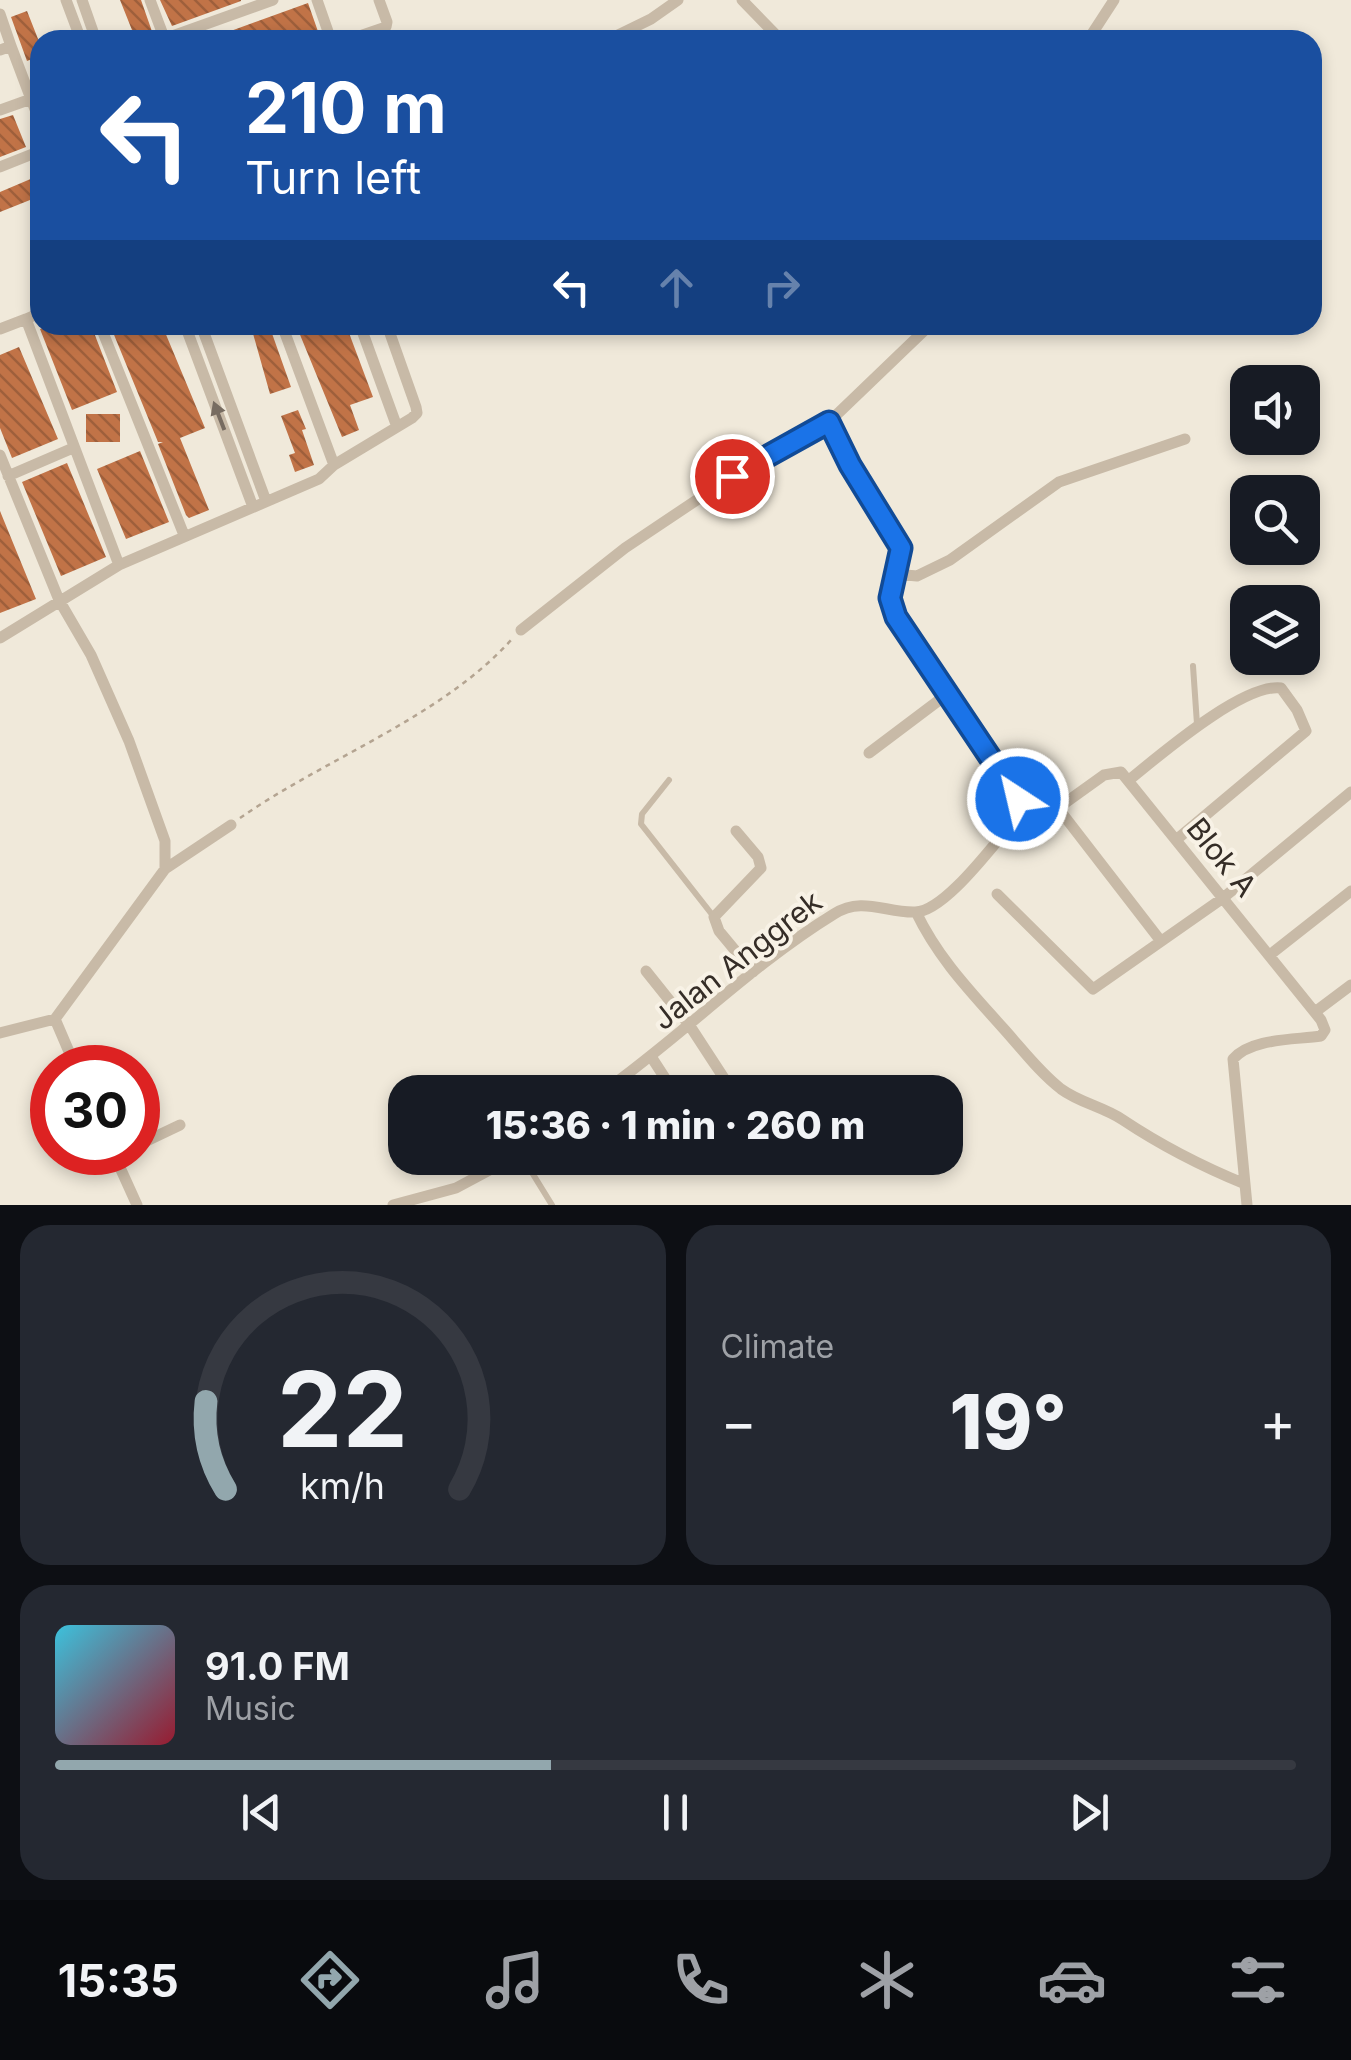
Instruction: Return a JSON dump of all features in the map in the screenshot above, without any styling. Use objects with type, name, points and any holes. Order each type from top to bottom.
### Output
[{"type":"street","points":[[66,0],[76,30]]},
{"type":"street","points":[[82,0],[92,30]]},
{"type":"street","points":[[150,0],[162,30]]},
{"type":"street","points":[[190,30],[273,0]]},
{"type":"street","points":[[317,0],[328,30]]},
{"type":"street","points":[[377,30],[386,27],[379,0]]},
{"type":"street","points":[[628,30],[678,0]]},
{"type":"street","points":[[742,0],[770,30]]},
{"type":"street","points":[[1094,30],[1114,0]]},
{"type":"street","points":[[0,14],[6,48],[30,97]]},
{"type":"street","points":[[0,110],[30,99]]},
{"type":"street","points":[[0,166],[30,156]]},
{"type":"street","points":[[0,329],[30,317]]},
{"type":"street","points":[[26,319],[30,330]]},
{"type":"street","points":[[32,335],[120,564]]},
{"type":"street","points":[[104,335],[184,535]]},
{"type":"street","points":[[189,335],[259,504]]},
{"type":"street","points":[[204,335],[259,504]]},
{"type":"street","points":[[286,335],[334,465]]},
{"type":"street","points":[[364,335],[396,427]]},
{"type":"street","points":[[0,638],[120,564],[319,479],[334,465],[417,413],[391,335]]},
{"type":"street","points":[[521,630],[625,548],[755,461],[829,422],[920,335]]},
{"type":"street","points":[[829,422],[850,465],[901,548],[891,607],[1018,799],[1015,820],[981,858],[947,895],[927,910],[916,912],[928,936],[960,983],[1048,1079],[1076,1099],[1122,1119],[1149,1139],[1244,1184],[1246,1205]]},
{"type":"street","points":[[896,574],[917,576],[950,560],[1059,482],[1185,438]]},
{"type":"street","points":[[8,476],[74,448]]},
{"type":"street","points":[[0,456],[60,600],[91,655],[130,741],[165,841],[164,869]]},
{"type":"street","points":[[1058,808],[1104,776],[1121,772],[1129,780],[1222,709],[1272,687],[1281,688],[1298,710],[1306,730],[1176,840]]},
{"type":"street","points":[[869,753],[946,695]]},
{"type":"street","name":"Blok A","points":[[1129,780],[1271,954],[1315,1012],[1324,1034],[1243,1050],[1233,1059],[1244,1184]]},
{"type":"street","points":[[997,894],[1089,988],[1096,988],[1223,898],[1351,792]]},
{"type":"street","points":[[1018,799],[1038,794],[1058,808],[1160,940]]},
{"type":"street","points":[[0,1033],[55,1018],[164,869],[231,824]]},
{"type":"street","points":[[736,831],[758,857],[761,868],[714,917],[719,931],[753,972]]},
{"type":"street","points":[[1271,954],[1351,891]]},
{"type":"street","name":"Jalan Anggrek","points":[[630,1075],[753,972],[844,908],[879,905],[916,912]]},
{"type":"street","points":[[646,971],[690,1026],[722,1075]]},
{"type":"street","points":[[1315,1012],[1351,984]]},
{"type":"street","points":[[55,1018],[66,1045]]},
{"type":"street","points":[[652,1058],[663,1075]]},
{"type":"street","points":[[160,1136],[180,1126]]},
{"type":"street","points":[[126,1175],[138,1205]]},
{"type":"street","points":[[393,1205],[456,1188],[480,1175]]},
{"type":"lane","points":[[1193,666],[1198,726]]},
{"type":"lane","points":[[669,780],[642,814],[641,824],[714,917]]},
{"type":"lane","points":[[533,1175],[552,1205]]},
{"type":"path","points":[[231,824],[267,799],[392,730],[473,677],[490,665],[521,630]]},
{"type":"building","points":[[120,0],[141,0],[152,30],[132,30]]},
{"type":"building","points":[[160,0],[241,0],[241,1],[172,26]]},
{"type":"building","points":[[308,3],[317,30],[234,30]]},
{"type":"building","points":[[27,11],[34,30],[30,30],[30,60],[27,61],[11,17]]},
{"type":"building","points":[[13,115],[26,147],[0,157],[0,119]]},
{"type":"building","points":[[30,179],[30,200],[0,212],[0,192]]},
{"type":"building","points":[[42,335],[95,335],[117,392],[72,410]]},
{"type":"building","points":[[114,335],[166,335],[205,428],[180,438],[209,510],[189,518],[186,515],[158,444],[163,442],[158,442]]},
{"type":"building","points":[[253,335],[273,335],[291,387],[270,394]]},
{"type":"building","points":[[300,335],[350,335],[373,397],[350,405],[359,430],[342,437]]},
{"type":"building","points":[[19,347],[58,439],[12,458],[0,428],[0,355]]},
{"type":"building","points":[[298,410],[314,465],[295,472],[289,455],[295,453],[281,416]]},
{"type":"building","points":[[86,414],[120,414],[120,442],[86,442]]},
{"type":"building","points":[[140,451],[169,522],[126,539],[97,469]]},
{"type":"building","points":[[67,463],[106,557],[61,576],[22,482]]},
{"type":"building","points":[[0,511],[36,599],[0,613]]},
{"type":"route","points":[[732,476],[829,422],[841,450],[901,548],[890,598],[896,617],[1018,799]]}]
